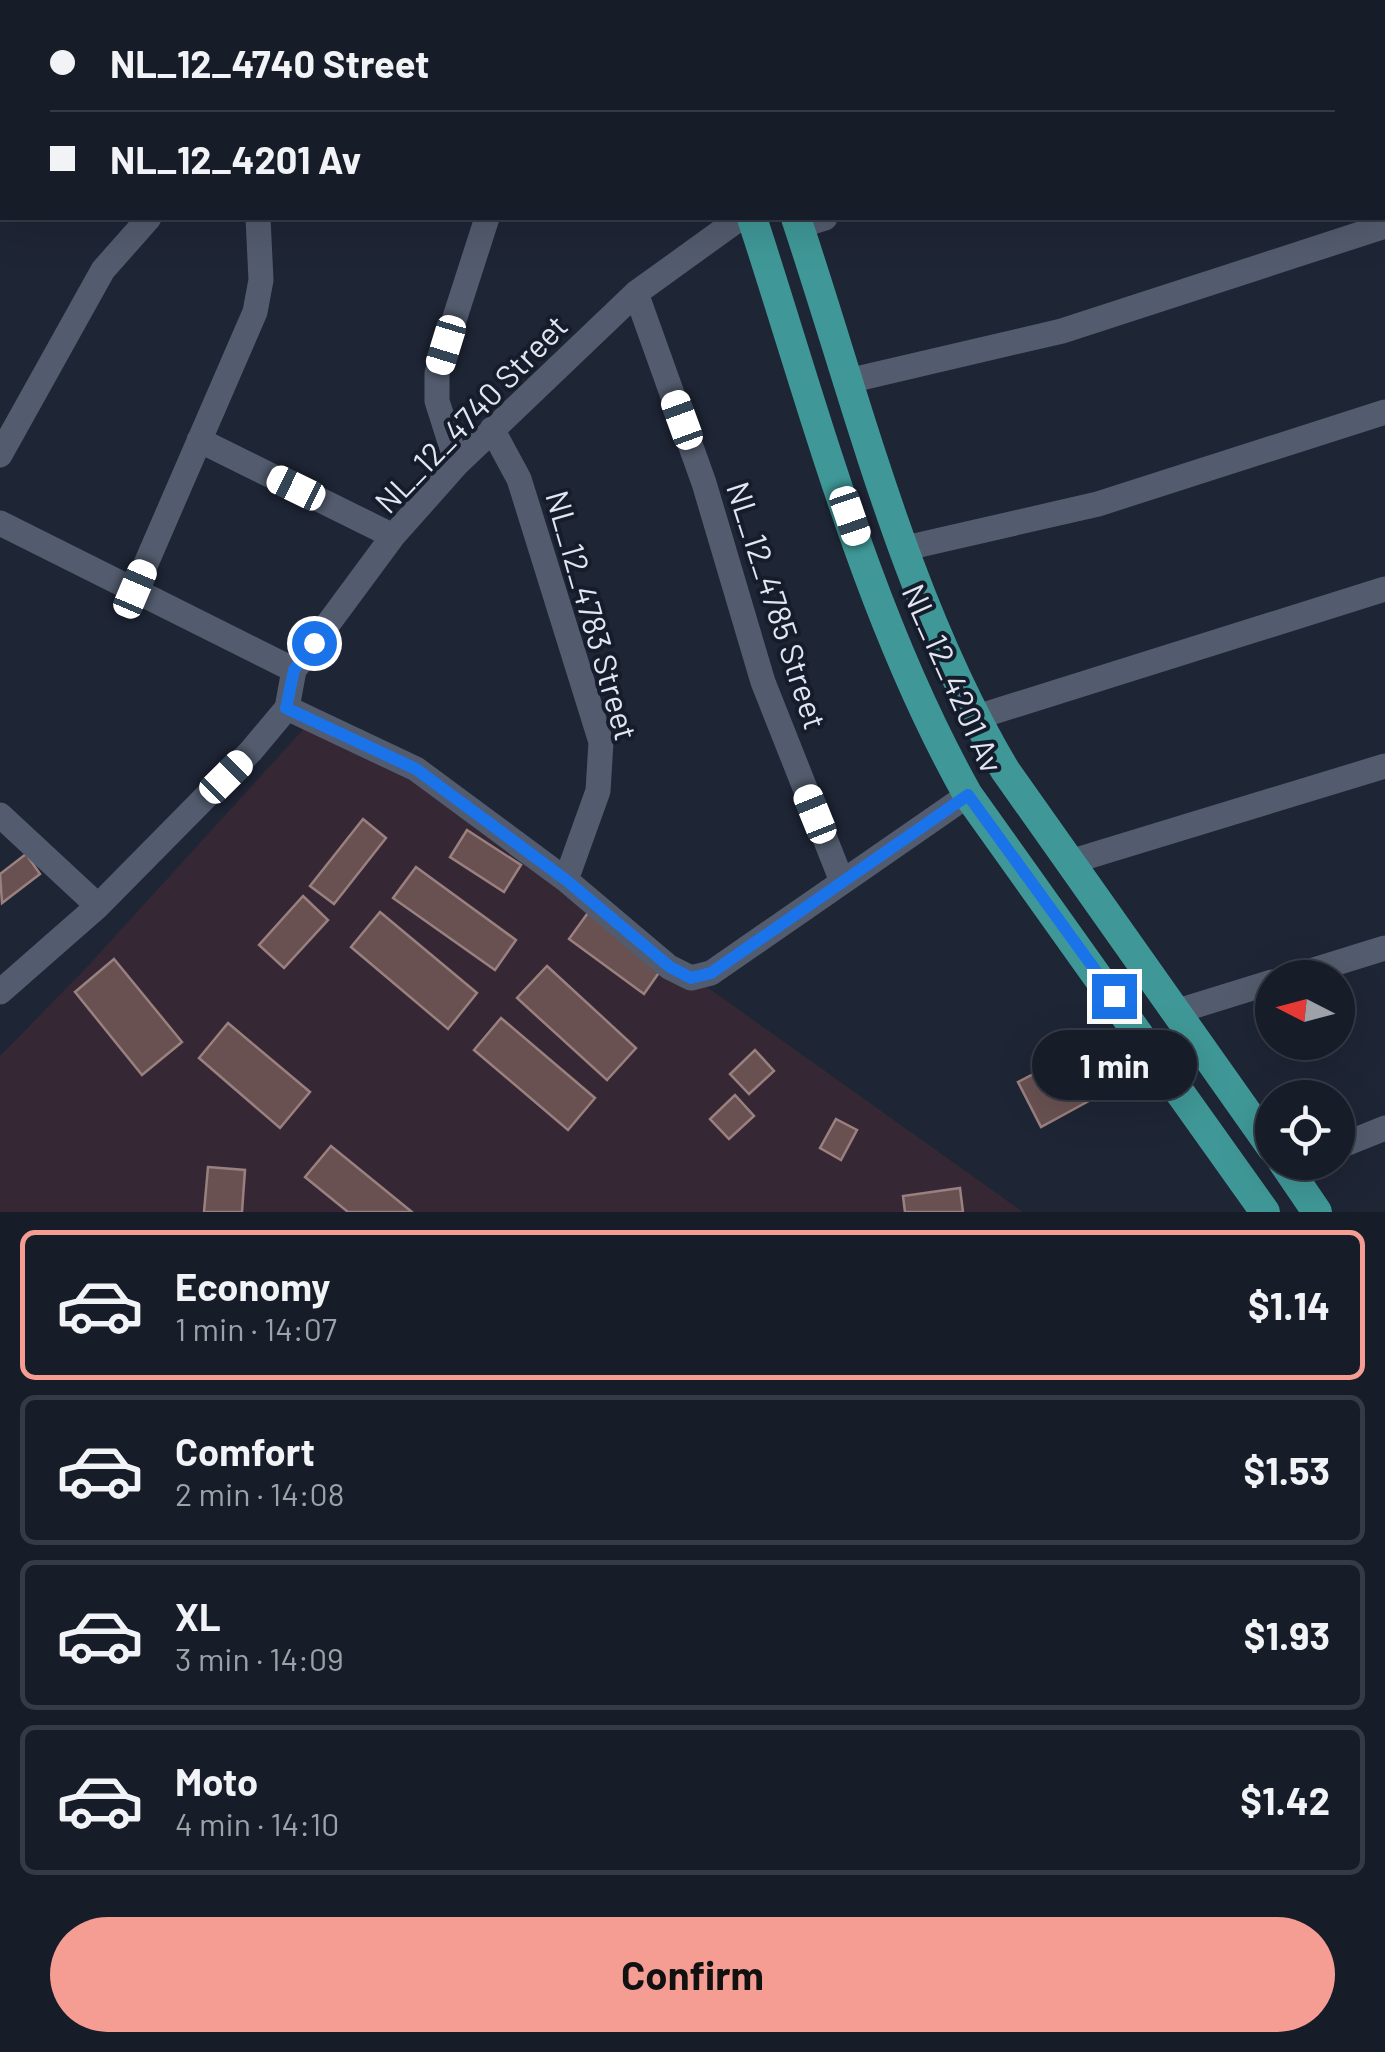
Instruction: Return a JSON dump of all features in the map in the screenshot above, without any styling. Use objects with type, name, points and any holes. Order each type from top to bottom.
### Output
[{"type":"main road","name":"NL_12_4201 Av","points":[[753,220],[875,587],[935,736],[968,795],[1265,1212]]},
{"type":"main road","name":"NL_12_4201 Av","points":[[806,220],[848,381],[906,548],[974,718],[1070,862],[1255,1120]]},
{"type":"main road","name":"NL_12_4201 Av","points":[[1297,1180],[1317,1212]]},
{"type":"street","points":[[0,456],[103,270],[147,220]]},
{"type":"street","points":[[135,589],[255,312],[261,280],[258,220]]},
{"type":"street","points":[[458,464],[437,401],[437,372],[485,220]]},
{"type":"street","name":"NL_12_4740 Street","points":[[0,992],[98,906],[251,751],[286,708],[294,670],[394,536],[458,464],[636,293],[737,220]]},
{"type":"street","points":[[848,381],[1062,331],[1385,226]]},
{"type":"street","name":"NL_12_4785 Street","points":[[636,293],[704,483],[763,682],[841,879]]},
{"type":"street","points":[[906,548],[1098,504],[1385,412]]},
{"type":"street","name":"NL_12_4783 Street","points":[[492,429],[519,480],[601,742],[598,791],[566,880]]},
{"type":"street","points":[[199,440],[394,536]]},
{"type":"street","points":[[0,523],[294,670]]},
{"type":"street","points":[[974,718],[1385,588]]},
{"type":"street","points":[[286,708],[416,769],[566,880],[670,967],[691,978],[711,973],[841,879],[968,795]]},
{"type":"street","points":[[1070,862],[1385,766]]},
{"type":"street","points":[[0,815],[98,906]]},
{"type":"street","points":[[1346,960],[1385,948]]},
{"type":"street","points":[[1175,1012],[1255,987]]},
{"type":"street","points":[[1355,1140],[1385,1128]]},
{"type":"shaded area","points":[[320,711],[1023,1212],[0,1212],[0,1056],[87,967]]},
{"type":"building","points":[[363,819],[386,838],[334,904],[310,886]]},
{"type":"building","points":[[467,830],[521,865],[504,892],[450,857]]},
{"type":"building","points":[[26,854],[40,874],[2,903],[0,874]]},
{"type":"building","points":[[416,867],[516,940],[495,970],[393,898]]},
{"type":"building","points":[[303,896],[328,920],[284,968],[259,945]]},
{"type":"building","points":[[590,910],[665,964],[644,994],[569,939]]},
{"type":"building","points":[[380,912],[477,993],[448,1029],[351,947]]},
{"type":"building","points":[[114,959],[182,1042],[142,1075],[75,992]]},
{"type":"building","points":[[547,966],[636,1048],[607,1080],[517,998]]},
{"type":"building","points":[[501,1018],[595,1098],[568,1130],[474,1050]]},
{"type":"building","points":[[228,1023],[310,1092],[280,1128],[199,1058]]},
{"type":"building","points":[[1084,1048],[1107,1091],[1041,1127],[1018,1082]]},
{"type":"building","points":[[755,1050],[774,1071],[749,1094],[730,1074]]},
{"type":"building","points":[[735,1095],[754,1116],[729,1139],[710,1119]]},
{"type":"building","points":[[836,1119],[857,1130],[841,1160],[820,1148]]},
{"type":"building","points":[[331,1146],[412,1212],[348,1212],[305,1177]]},
{"type":"building","points":[[208,1167],[245,1170],[242,1212],[204,1212]]},
{"type":"building","points":[[960,1188],[963,1212],[905,1212],[903,1196]]},
{"type":"route","points":[[314,643],[294,670],[286,708],[416,769],[515,846],[566,880],[670,967],[691,978],[711,973],[841,879],[968,795],[1114,996]]}]
